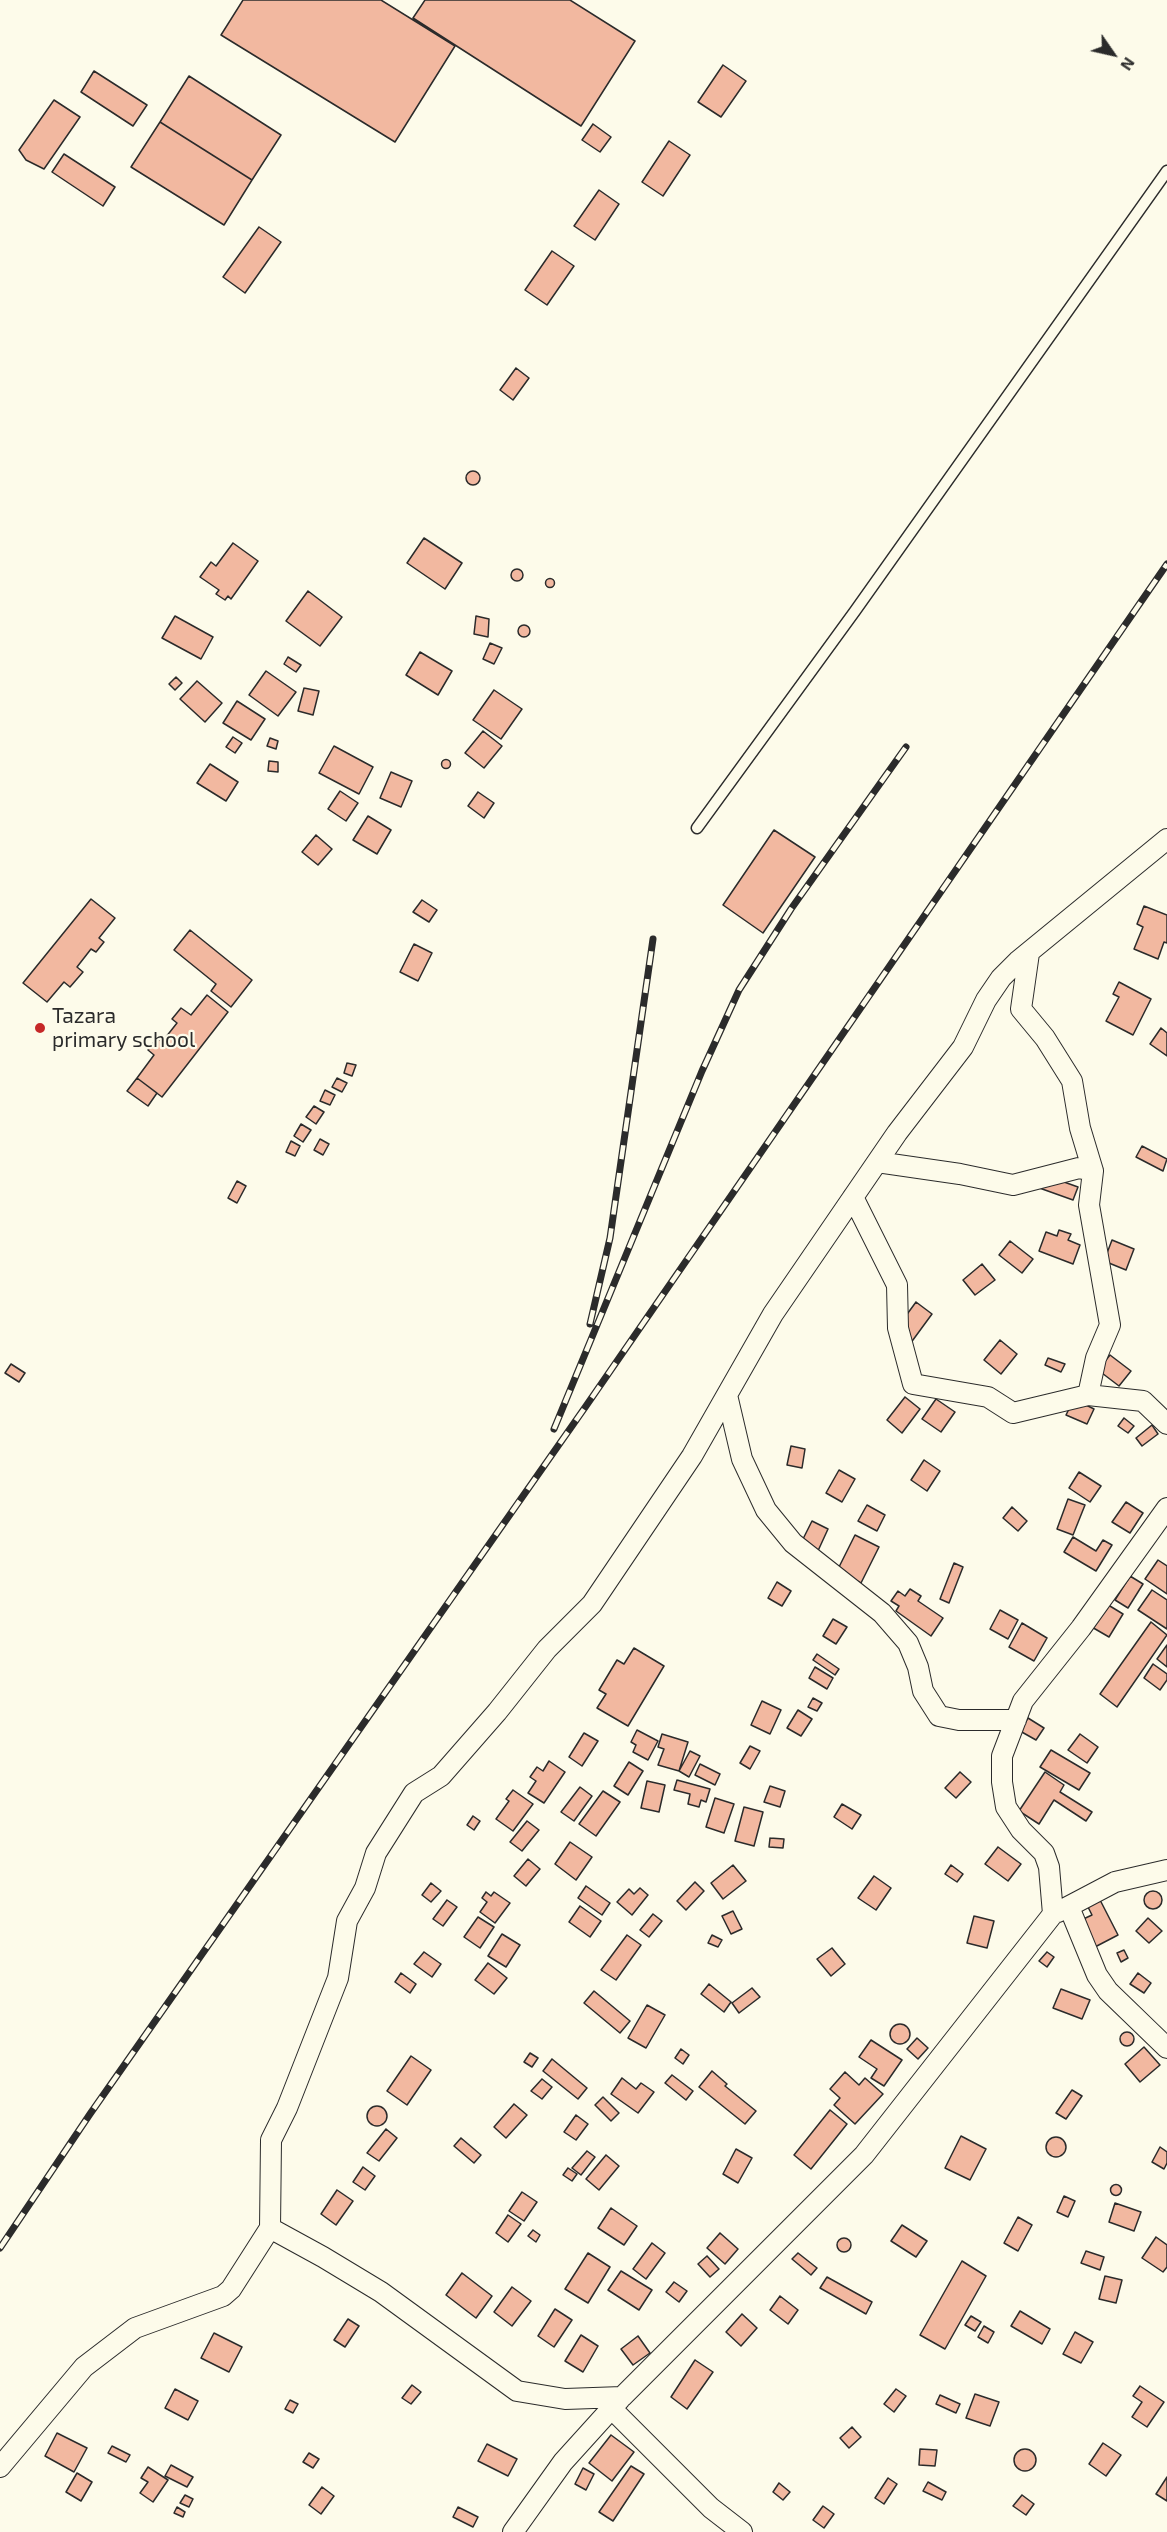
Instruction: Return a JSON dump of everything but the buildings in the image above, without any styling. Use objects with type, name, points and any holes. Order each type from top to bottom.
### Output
[{"type":"street","points":[[0,2467],[84,2367],[135,2328],[223,2296],[231,2289],[270,2228],[271,2140],[338,1978],[345,1927],[365,1888],[376,1853],[414,1793],[441,1776],[497,1712],[547,1649],[592,1604],[692,1456],[773,1314],[877,1162],[963,1047],[986,1000],[1001,978],[1167,839]]},
{"type":"street","points":[[1029,953],[1021,1009],[1045,1038],[1072,1081],[1080,1128],[1093,1171],[1089,1205],[1110,1325],[1096,1358],[1088,1395]]},
{"type":"street","points":[[877,1162],[960,1174],[1013,1185],[1079,1168],[1093,1171]]},
{"type":"street","points":[[853,1197],[897,1285],[898,1328],[913,1384],[988,1397],[1013,1413],[1088,1395],[1143,1401],[1167,1424]]},
{"type":"street","points":[[727,1395],[742,1459],[766,1510],[793,1543],[882,1613],[908,1642],[918,1667],[923,1691],[939,1716],[959,1720],[1016,1720]]},
{"type":"street","points":[[1167,1508],[1081,1628],[1023,1701],[1002,1756],[1002,1782],[1006,1807],[1021,1830],[1044,1853],[1061,1910],[1097,1975],[1108,1991],[1167,2048]]},
{"type":"street","points":[[513,2532],[563,2462],[616,2402],[864,2155],[1061,1910],[1115,1882],[1167,1870]]},
{"type":"street","points":[[270,2228],[323,2256],[381,2292],[517,2391],[565,2399],[616,2402],[711,2508],[742,2532]]},
{"type":"lane","points":[[697,828],[855,611],[1167,171]]},
{"type":"railway","points":[[0,2248],[90,2114],[586,1406],[1167,564]]},
{"type":"railway","points":[[554,1429],[702,1071],[739,990],[791,909],[906,747]]},
{"type":"railway","points":[[590,1324],[610,1238],[653,939]]},
{"type":"place","name":"Tazara primary school","points":[[40,1028]]}]
